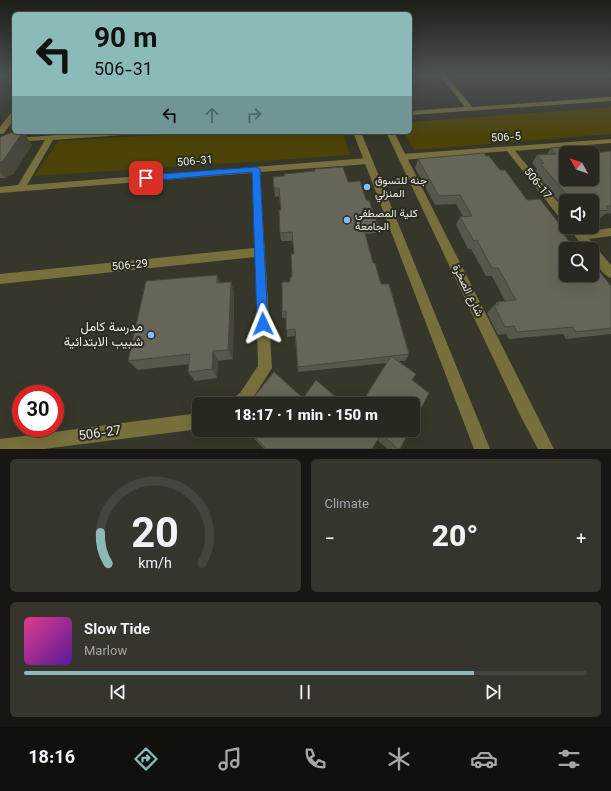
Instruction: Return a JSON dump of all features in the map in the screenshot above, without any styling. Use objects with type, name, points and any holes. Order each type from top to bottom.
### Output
[{"type":"street","points":[[459,96],[470,109]]},
{"type":"street","points":[[412,113],[611,99]]},
{"type":"street","points":[[0,132],[12,117]]},
{"type":"street","points":[[0,141],[107,134]]},
{"type":"street","points":[[358,134],[482,449]]},
{"type":"street","name":"شارع الصخرة","points":[[391,134],[526,412],[546,449]]},
{"type":"street","points":[[21,188],[50,138]]},
{"type":"street","name":"506-5","points":[[403,157],[611,141]]},
{"type":"street","name":"506-17","points":[[509,149],[559,210]]},
{"type":"street","name":"506-31","points":[[0,190],[368,161]]},
{"type":"street","points":[[246,397],[265,368],[256,169]]},
{"type":"street","points":[[580,236],[611,232]]},
{"type":"street","points":[[580,236],[585,242]]},
{"type":"street","name":"506-29","points":[[0,279],[260,252]]},
{"type":"street","points":[[599,258],[611,273]]},
{"type":"street","name":"506-27","points":[[0,447],[192,421]]},
{"type":"shaded area","points":[[611,107],[611,134],[414,150],[405,134],[412,134],[412,122]]},
{"type":"shaded area","points":[[173,134],[344,134],[350,155],[35,176],[58,141]]},
{"type":"building","points":[[10,133],[22,134],[3,161],[0,162],[0,137]]},
{"type":"building","points":[[559,147],[559,185],[541,164],[544,163],[537,155],[556,154],[551,148]]},
{"type":"building","points":[[611,151],[611,206],[606,206],[609,210],[599,211],[599,194],[566,194],[559,186],[599,186],[599,152]]},
{"type":"building","points":[[484,153],[486,156],[489,156],[500,170],[505,170],[527,200],[540,199],[559,223],[559,234],[563,234],[570,242],[559,242],[559,282],[599,282],[599,271],[611,286],[611,328],[576,332],[573,327],[517,332],[514,326],[505,327],[494,305],[499,305],[497,302],[516,300],[498,268],[492,268],[477,240],[474,241],[460,217],[472,216],[460,195],[439,196],[418,159]]},
{"type":"building","points":[[343,167],[348,182],[360,181],[366,200],[369,200],[378,225],[363,226],[373,263],[375,263],[381,284],[389,284],[409,354],[298,367],[295,329],[286,330],[286,311],[282,311],[282,282],[290,282],[290,277],[292,277],[291,254],[294,254],[292,232],[280,233],[279,210],[281,210],[279,188],[274,188],[273,177],[285,176],[284,174],[315,171],[315,169]]},
{"type":"building","points":[[217,275],[217,283],[231,282],[228,350],[213,351],[212,369],[188,372],[190,354],[128,361],[146,281]]},
{"type":"building","points":[[391,356],[416,374],[412,380],[429,393],[420,410],[420,397],[365,397]]},
{"type":"building","points":[[274,372],[302,397],[254,397]]},
{"type":"building","points":[[316,380],[336,397],[304,397]]},
{"type":"building","points":[[255,437],[379,437],[372,449],[266,449]]},
{"type":"building","points":[[384,437],[406,437],[400,449],[398,449]]},
{"type":"place","name":"جنه للتسوق المنزلي","points":[[367,187]]},
{"type":"place","name":"كلية المصطفى الجامعة","points":[[347,220]]},
{"type":"place","name":"مدرسة كامل شبيب الابتدائية","points":[[151,335]]},
{"type":"route","points":[[146,178],[256,169],[263,324]]}]
